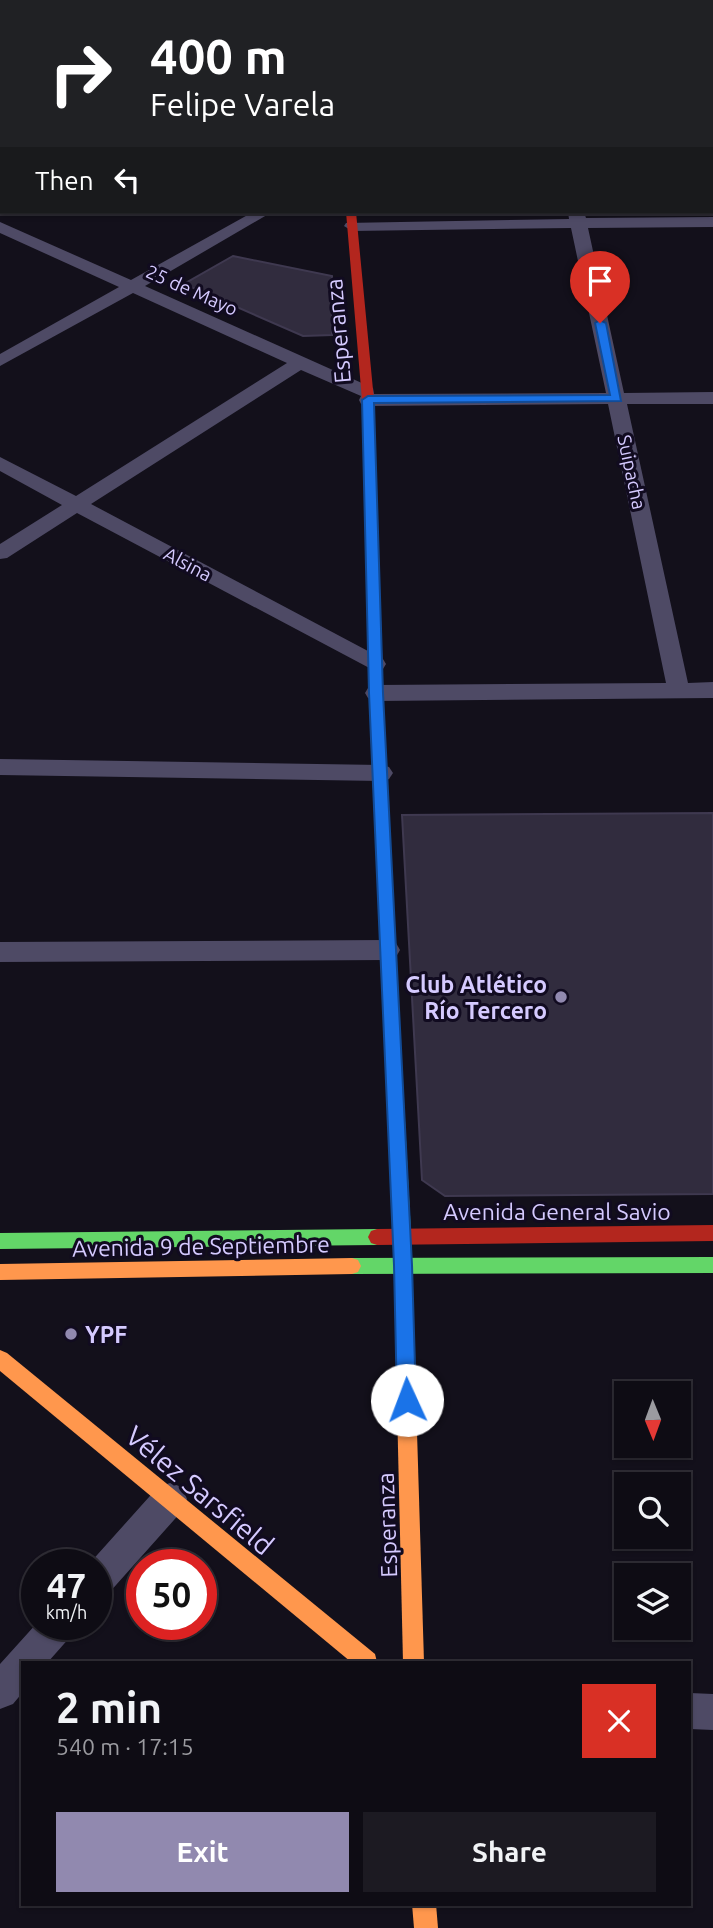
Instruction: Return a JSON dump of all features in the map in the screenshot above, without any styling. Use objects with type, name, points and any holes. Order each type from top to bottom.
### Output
[{"type":"main road","name":"Esperanza","points":[[351,219],[367,396],[376,693],[403,1265],[414,1661]]},
{"type":"main road","name":"Avenida General Savio","points":[[401,1234],[713,1233]]},
{"type":"main road","name":"Avenida 9 de Septiembre","points":[[0,1241],[401,1234]]},
{"type":"main road","name":"Avenida 9 de Septiembre","points":[[0,1272],[403,1265]]},
{"type":"main road","points":[[403,1265],[713,1265]]},
{"type":"main road","name":"Vélez Sarsfield","points":[[0,1359],[366,1661]]},
{"type":"main road","points":[[425,1906],[426,1928]]},
{"type":"street","points":[[0,361],[260,214]]},
{"type":"street","points":[[351,219],[578,218],[713,222]]},
{"type":"street","name":"Suipacha","points":[[578,218],[679,691]]},
{"type":"street","name":"25 de Mayo","points":[[0,227],[301,362],[367,396]]},
{"type":"street","points":[[0,553],[301,362]]},
{"type":"street","points":[[367,396],[713,398]]},
{"type":"street","name":"Alsina","points":[[0,463],[375,664]]},
{"type":"street","points":[[376,693],[713,690]]},
{"type":"street","points":[[0,767],[381,773]]},
{"type":"street","points":[[0,953],[387,950]]},
{"type":"street","points":[[112,1565],[170,1499]]},
{"type":"street","points":[[27,1661],[45,1640]]},
{"type":"street","points":[[0,1690],[21,1667]]},
{"type":"street","points":[[691,1711],[713,1712]]},
{"type":"building","points":[[233,256],[332,276],[332,335],[303,336],[184,284]]},
{"type":"building","name":"Club Atlético Río Tercero","points":[[713,813],[713,1194],[445,1196],[422,1180],[402,815]]},
{"type":"traffic: fast","points":[[378,745],[402,1234]]},
{"type":"traffic: fast","points":[[0,1241],[377,1237]]},
{"type":"traffic: fast","points":[[352,1266],[713,1265]]},
{"type":"traffic: slow","points":[[402,1234],[414,1661]]},
{"type":"traffic: slow","points":[[0,1272],[352,1266]]},
{"type":"traffic: slow","points":[[0,1359],[366,1661]]},
{"type":"traffic: slow","points":[[424,1906],[426,1928]]},
{"type":"traffic: jam","points":[[351,214],[368,400],[378,745]]},
{"type":"traffic: jam","points":[[377,1237],[713,1233]]},
{"type":"place","name":"Club Atlético Río Tercero","points":[[561,997]]},
{"type":"place","name":"YPF","points":[[71,1334]]},
{"type":"route","points":[[407,1400],[376,693],[368,400],[617,398],[600,323]]}]
